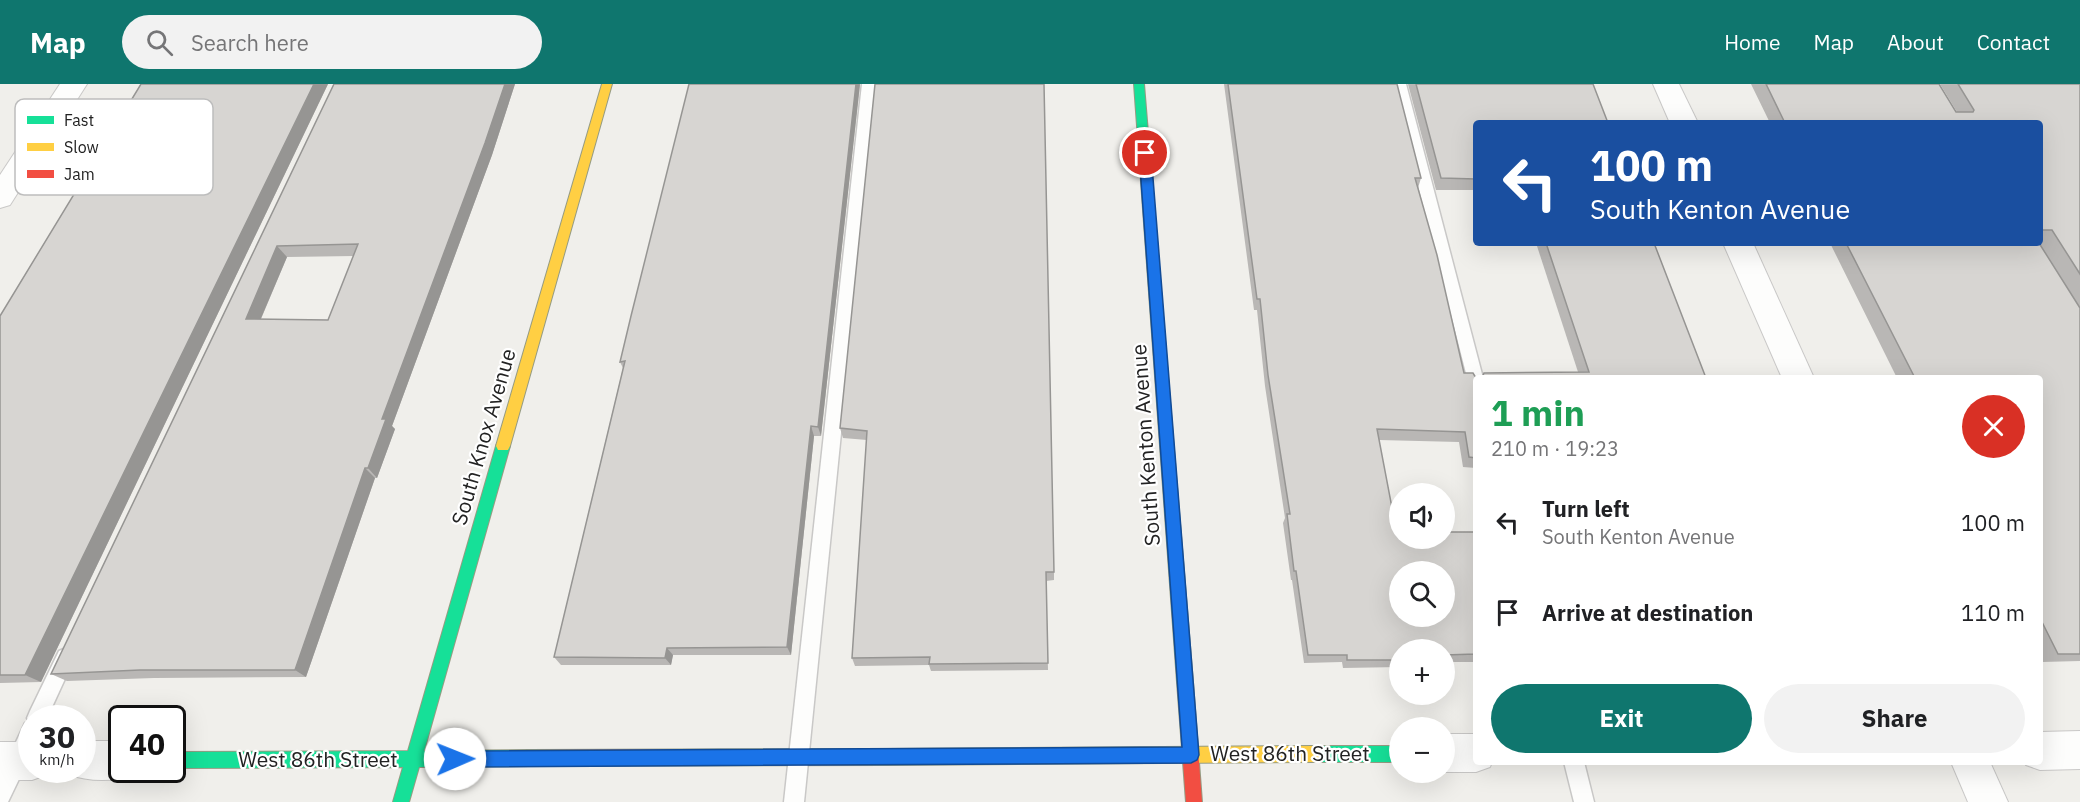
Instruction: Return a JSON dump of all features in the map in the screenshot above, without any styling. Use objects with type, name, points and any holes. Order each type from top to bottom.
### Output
[{"type":"street","points":[[64,99],[74,84]]},
{"type":"street","name":"South Knox Avenue","points":[[401,802],[607,84]]},
{"type":"street","name":"South Kenton Avenue","points":[[1139,84],[1194,802]]},
{"type":"street","points":[[1666,84],[1683,120]]},
{"type":"street","points":[[0,198],[15,175]]},
{"type":"street","points":[[1739,246],[1797,375]]},
{"type":"street","points":[[2043,750],[2080,750]]},
{"type":"street","points":[[1455,753],[1473,753]]},
{"type":"street","name":"West 86th Street","points":[[186,760],[1389,754]]},
{"type":"street","points":[[1971,765],[1988,802]]},
{"type":"lane","points":[[794,802],[869,84]]},
{"type":"lane","points":[[1399,84],[1474,375]]},
{"type":"lane","points":[[43,705],[71,647]]},
{"type":"lane","points":[[0,797],[18,757]]},
{"type":"lane","points":[[1575,765],[1584,802]]},
{"type":"building","points":[[141,84],[314,84],[25,675],[0,675],[0,316],[74,195],[213,195],[213,99],[132,99]]},
{"type":"building","points":[[334,84],[505,84],[382,419],[386,419],[368,468],[365,468],[295,670],[140,670],[51,674]],"holes":[[[358,244],[328,320],[246,319],[277,246]]]},
{"type":"building","points":[[689,84],[856,84],[818,427],[811,426],[787,647],[667,648],[665,658],[554,657],[625,361],[620,362]]},
{"type":"building","points":[[875,84],[1044,84],[1054,572],[1046,572],[1048,663],[929,664],[930,657],[852,658],[867,431],[840,428]]},
{"type":"building","points":[[1228,84],[1397,84],[1421,178],[1415,178],[1437,255],[1464,373],[1474,375],[1473,458],[1469,457],[1465,432],[1377,429],[1389,492],[1389,549],[1455,549],[1455,532],[1473,532],[1473,654],[1455,655],[1455,639],[1389,639],[1389,660],[1347,660],[1347,655],[1308,655],[1296,571],[1294,571],[1287,514],[1290,514],[1268,375],[1260,299],[1257,299]]},
{"type":"building","points":[[1416,84],[1593,84],[1607,120],[1473,120],[1473,179],[1441,178]]},
{"type":"building","points":[[1766,84],[1939,84],[1956,112],[1973,112],[1974,110],[1958,84],[2080,84],[2080,274],[2052,230],[2043,230],[2043,120],[1784,120]]},
{"type":"building","points":[[1547,246],[1655,246],[1705,375],[1483,375],[1484,373],[1589,372]]},
{"type":"building","points":[[1848,246],[2041,246],[2080,308],[2080,654],[2058,654],[2043,624],[2043,375],[1913,375]]},
{"type":"traffic: fast","points":[[1139,84],[1185,682]]},
{"type":"traffic: fast","points":[[401,802],[503,446]]},
{"type":"traffic: fast","points":[[1315,754],[1389,754]]},
{"type":"traffic: fast","points":[[186,760],[529,758]]},
{"type":"traffic: slow","points":[[503,446],[607,84]]},
{"type":"traffic: slow","points":[[887,757],[1315,754]]},
{"type":"traffic: jam","points":[[1185,682],[1194,802]]},
{"type":"traffic: jam","points":[[529,758],[887,757]]},
{"type":"route","points":[[455,759],[1191,755],[1145,153]]}]
